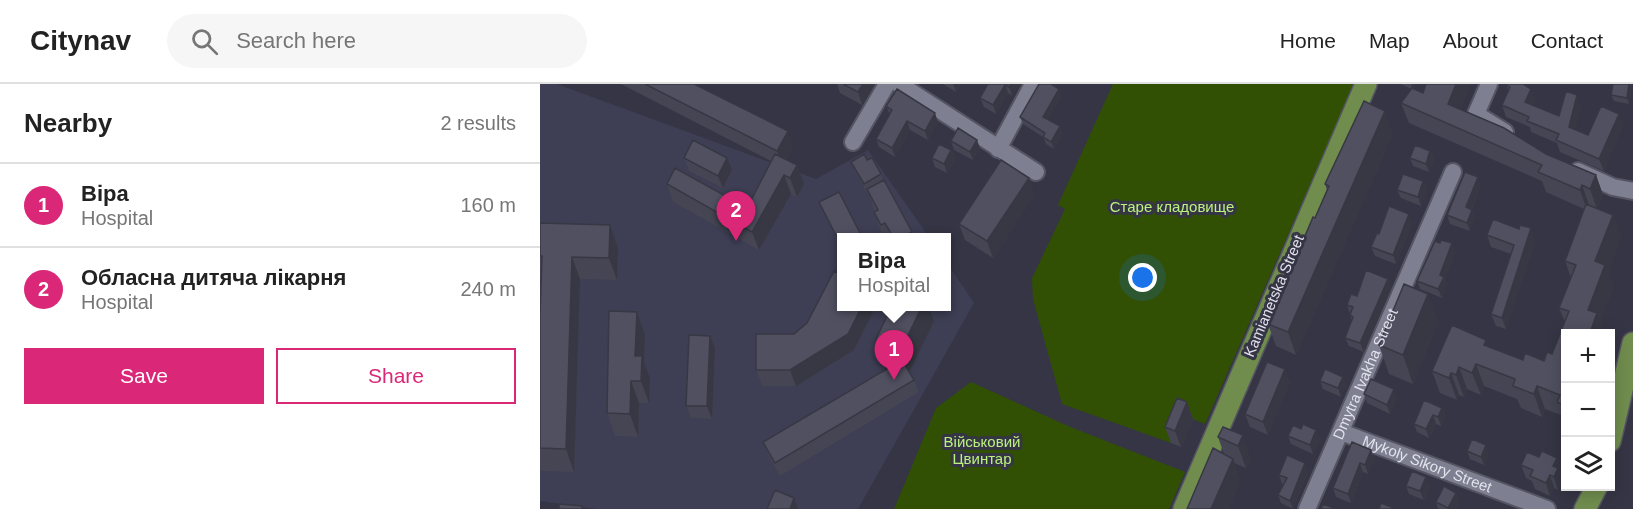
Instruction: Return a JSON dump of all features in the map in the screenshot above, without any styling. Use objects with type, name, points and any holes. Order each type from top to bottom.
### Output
[{"type":"main road","name":"Kamianetska Street","points":[[1184,509],[1366,84]]},
{"type":"main road","points":[[1612,437],[1633,343]]},
{"type":"main road","points":[[1585,509],[1594,491]]},
{"type":"street","points":[[853,142],[887,84]]},
{"type":"street","points":[[899,84],[1036,172]]},
{"type":"street","points":[[998,149],[1034,84]]},
{"type":"street","points":[[1489,84],[1476,114],[1521,142]]},
{"type":"street","points":[[1560,162],[1613,186],[1633,191]]},
{"type":"street","name":"Dmytra Ivakha Street","points":[[1307,509],[1453,172]]},
{"type":"street","name":"Mykoly Sikory Street","points":[[1341,432],[1547,509]]},
{"type":"shaded area","points":[[540,84],[557,84],[816,179],[868,150],[926,233],[837,233],[837,311],[951,311],[951,269],[974,303],[858,509],[596,509],[540,501]]},
{"type":"green space","name":"Старе кладовище","points":[[1113,84],[1354,84],[1205,424],[1183,415],[1171,443],[1062,404],[1033,299],[1032,278],[1065,209],[1058,205]]},
{"type":"green space","name":"Військовий Цвинтар","points":[[971,382],[1068,426],[1185,472],[1169,509],[894,509],[936,408]]},
{"type":"building","points":[[645,84],[694,84],[788,131],[777,151]]},
{"type":"building","points":[[843,84],[863,84],[858,92]]},
{"type":"building","points":[[988,84],[1011,84],[1009,87],[1005,85],[993,105],[980,98]]},
{"type":"building","points":[[1039,84],[1051,84],[1059,89],[1043,117],[1060,126],[1051,142],[1043,137],[1045,133],[1020,117]]},
{"type":"building","points":[[1426,84],[1456,84],[1448,104],[1504,128],[1546,154],[1596,175],[1590,189],[1582,185],[1580,190],[1538,172],[1542,165],[1401,103],[1412,88],[1423,93]]},
{"type":"building","points":[[1507,84],[1523,84],[1531,89],[1525,102],[1559,116],[1566,91],[1577,95],[1569,127],[1588,135],[1601,106],[1619,114],[1599,159],[1556,140],[1559,134],[1527,121],[1529,117],[1502,105],[1510,87]]},
{"type":"building","points":[[1613,84],[1629,84],[1627,98],[1611,95]]},
{"type":"building","points":[[897,89],[935,113],[925,131],[907,121],[892,148],[876,139],[892,110],[886,106]]},
{"type":"building","points":[[1364,101],[1385,111],[1288,332],[1268,324],[1313,217],[1315,218],[1329,186],[1325,184]]},
{"type":"building","points":[[958,128],[977,140],[970,152],[951,141]]},
{"type":"building","points":[[693,140],[727,158],[718,176],[684,158]]},
{"type":"building","points":[[939,144],[951,150],[944,164],[932,158]]},
{"type":"building","points":[[1415,145],[1430,151],[1426,164],[1410,158]]},
{"type":"building","points":[[775,154],[797,165],[790,178],[784,175],[752,232],[667,184],[675,168],[747,208]]},
{"type":"building","points":[[864,154],[867,160],[872,158],[881,174],[864,184],[851,162]]},
{"type":"building","points":[[1001,160],[1029,178],[987,241],[959,224]]},
{"type":"building","points":[[1465,172],[1478,177],[1466,207],[1472,210],[1467,223],[1447,215]]},
{"type":"building","points":[[1403,174],[1423,181],[1418,197],[1397,190]]},
{"type":"building","points":[[884,180],[912,232],[891,233],[885,223],[881,225],[874,212],[878,210],[867,189]]},
{"type":"building","points":[[839,192],[860,233],[837,233],[837,237],[819,202]]},
{"type":"building","points":[[1586,204],[1613,215],[1595,261],[1605,265],[1588,310],[1597,313],[1591,329],[1562,329],[1569,311],[1559,308],[1576,265],[1565,261]]},
{"type":"building","points":[[1389,206],[1409,214],[1393,255],[1371,247],[1377,233],[1379,234]]},
{"type":"building","points":[[1493,219],[1519,229],[1520,225],[1531,228],[1502,318],[1491,314],[1514,245],[1487,235]]},
{"type":"building","points":[[540,223],[610,225],[609,258],[572,257],[566,449],[540,448],[542,256],[540,256]]},
{"type":"building","points":[[1441,240],[1452,243],[1440,275],[1444,277],[1438,289],[1417,281],[1435,241],[1440,243]]},
{"type":"building","points":[[1366,270],[1388,279],[1360,343],[1345,338],[1353,317],[1350,315],[1353,307],[1347,305],[1351,294],[1357,296]]},
{"type":"building","points":[[834,271],[837,272],[837,311],[860,311],[848,334],[790,370],[756,370],[756,334],[794,334],[807,323]]},
{"type":"building","points":[[1404,284],[1428,294],[1403,355],[1379,345]]},
{"type":"building","points":[[609,311],[637,312],[635,356],[642,356],[641,381],[631,381],[630,414],[607,413]]},
{"type":"building","points":[[890,311],[920,311],[901,350],[876,339]]},
{"type":"building","points":[[1452,325],[1486,340],[1484,345],[1523,360],[1525,353],[1544,361],[1547,352],[1552,354],[1561,331],[1561,404],[1557,402],[1560,395],[1537,386],[1534,394],[1513,386],[1515,379],[1476,364],[1472,373],[1459,367],[1456,375],[1451,373],[1449,378],[1432,371]]},
{"type":"building","points":[[689,335],[710,336],[707,406],[686,406]]},
{"type":"building","points":[[902,360],[914,380],[775,463],[763,442]]},
{"type":"building","points":[[1267,362],[1285,369],[1263,422],[1245,414]]},
{"type":"building","points":[[1325,369],[1343,377],[1338,388],[1320,381]]},
{"type":"building","points":[[1371,379],[1394,389],[1387,405],[1364,394]]},
{"type":"building","points":[[1177,398],[1187,402],[1175,431],[1165,427]]},
{"type":"building","points":[[1424,400],[1442,408],[1438,417],[1433,415],[1426,429],[1414,424]]},
{"type":"building","points":[[1303,424],[1316,430],[1310,445],[1288,436],[1293,425],[1301,429]]},
{"type":"building","points":[[1223,427],[1243,435],[1238,446],[1218,437]]},
{"type":"building","points":[[1472,439],[1486,445],[1481,457],[1467,451]]},
{"type":"building","points":[[1352,442],[1371,450],[1365,465],[1360,463],[1348,494],[1333,488]]},
{"type":"building","points":[[1213,448],[1233,459],[1211,509],[1187,509]]},
{"type":"building","points":[[1542,451],[1557,458],[1553,466],[1558,468],[1554,477],[1550,475],[1546,483],[1530,476],[1533,470],[1521,465],[1527,452],[1539,457]]},
{"type":"building","points":[[1287,455],[1305,463],[1290,501],[1278,495],[1287,478],[1279,475]]},
{"type":"building","points":[[1412,471],[1426,477],[1420,491],[1406,486]]},
{"type":"building","points":[[1444,486],[1456,493],[1448,508],[1436,502]]},
{"type":"building","points":[[775,490],[794,498],[790,509],[767,509]]},
{"type":"building","points":[[1381,503],[1396,509],[1379,509]]},
{"type":"building","points":[[559,504],[582,506],[582,509],[559,509]]},
{"type":"building","points":[[1323,504],[1336,509],[1321,509]]},
{"type":"place","name":"Обласна дитяча лікарня","points":[[736,241]]},
{"type":"place","name":"Віра","points":[[894,380]]}]
